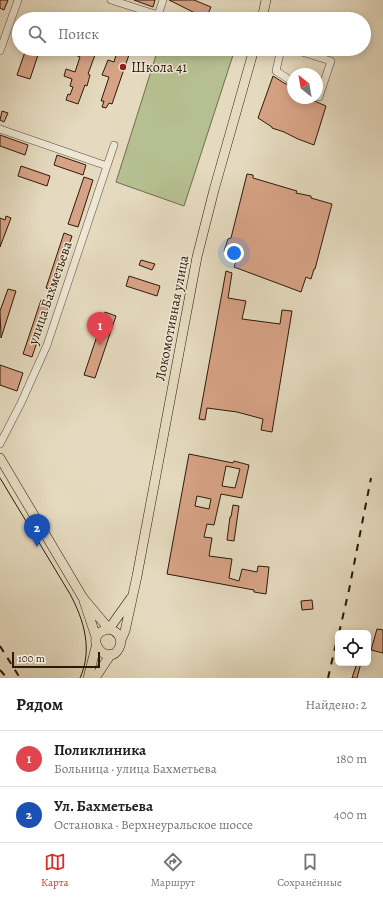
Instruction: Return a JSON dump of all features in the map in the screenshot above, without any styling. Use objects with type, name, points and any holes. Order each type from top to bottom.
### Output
[{"type":"main road","points":[[263,12],[266,0]]},
{"type":"main road","name":"Локомотивная улица","points":[[121,640],[125,631],[137,576],[197,258],[214,190],[252,56]]},
{"type":"main road","points":[[0,458],[83,598],[109,629]]},
{"type":"main road","points":[[109,629],[132,597]]},
{"type":"main road","points":[[83,598],[96,642],[100,651],[105,654],[111,654],[117,651],[121,640],[119,634],[114,630],[109,629],[99,633],[96,642],[88,678]]},
{"type":"main road","points":[[95,678],[111,654]]},
{"type":"street","points":[[14,12],[18,0]]},
{"type":"street","points":[[111,0],[149,12]]},
{"type":"street","points":[[159,12],[163,0]]},
{"type":"street","points":[[0,51],[12,17]]},
{"type":"street","points":[[279,56],[276,72],[287,78]]},
{"type":"street","points":[[317,56],[331,60],[323,85]]},
{"type":"street","points":[[0,129],[107,166]]},
{"type":"street","name":"улица Бахметьева","points":[[0,444],[21,403],[47,345],[114,146]]},
{"type":"green space","points":[[156,56],[233,56],[184,206],[116,182]]},
{"type":"building","points":[[0,0],[8,0],[4,10],[0,8]]},
{"type":"building","points":[[134,0],[155,0],[153,7]]},
{"type":"building","points":[[169,0],[194,0],[211,7],[209,12],[193,12]]},
{"type":"building","points":[[24,56],[38,56],[30,79],[17,75]]},
{"type":"building","points":[[78,56],[95,56],[88,74],[90,75],[87,86],[85,85],[78,104],[66,100],[73,87],[70,86],[72,79],[64,76],[66,69],[75,72],[80,57]]},
{"type":"building","points":[[116,56],[129,56],[112,104],[109,103],[106,108],[102,107],[104,101],[101,101],[109,77],[102,75],[108,60],[114,62]]},
{"type":"building","points":[[273,76],[287,84],[287,104],[321,104],[326,106],[314,145],[272,128],[258,118]]},
{"type":"building","points":[[2,111],[8,113],[4,122],[0,120]]},
{"type":"building","points":[[0,135],[28,145],[25,155],[0,146]]},
{"type":"building","points":[[57,155],[86,165],[83,175],[54,165]]},
{"type":"building","points":[[21,166],[50,176],[47,186],[18,176]]},
{"type":"building","points":[[247,174],[253,175],[253,178],[297,191],[296,193],[311,196],[311,198],[332,204],[315,269],[311,279],[306,277],[301,292],[234,267],[238,256],[224,251],[228,239],[231,238]]},
{"type":"building","points":[[84,177],[93,180],[78,227],[68,224]]},
{"type":"building","points":[[6,216],[11,218],[0,247],[0,218],[5,220]]},
{"type":"building","points":[[64,233],[72,236],[54,290],[46,288]]},
{"type":"building","points":[[141,260],[155,264],[152,270],[139,265]]},
{"type":"building","points":[[226,271],[232,273],[228,298],[246,301],[242,319],[280,324],[282,310],[292,311],[272,432],[261,430],[263,419],[237,412],[207,408],[205,420],[199,419]]},
{"type":"building","points":[[129,276],[160,286],[157,296],[126,286]]},
{"type":"building","points":[[8,289],[16,291],[1,338],[0,311]]},
{"type":"building","points":[[41,300],[50,303],[32,357],[23,354]]},
{"type":"building","points":[[105,312],[116,316],[95,378],[84,375]]},
{"type":"building","points":[[0,365],[23,373],[17,391],[0,385]]},
{"type":"building","points":[[189,454],[233,463],[234,461],[249,465],[242,498],[221,494],[214,525],[207,524],[204,537],[212,538],[209,556],[232,559],[229,578],[239,581],[242,569],[257,572],[258,566],[269,567],[266,594],[254,592],[254,590],[167,574]],"holes":[[[226,466],[240,469],[235,488],[222,486]],[[197,496],[211,499],[209,509],[195,506]]]},
{"type":"building","points":[[233,505],[239,506],[234,541],[227,540]]},
{"type":"building","points":[[312,600],[313,609],[302,610],[301,601]]},
{"type":"building","points":[[377,629],[383,630],[383,653],[371,650]]},
{"type":"building","points":[[356,666],[360,666],[357,678],[352,678]]},
{"type":"tram line","points":[[0,478],[75,604],[83,625],[86,646],[86,657],[80,678]]},
{"type":"railway","points":[[340,630],[371,478]]},
{"type":"railway","points":[[0,646],[20,678]]},
{"type":"railway","points":[[328,678],[335,648]]},
{"type":"railway","points":[[0,670],[7,678]]},
{"type":"place","name":"Школа 41","points":[[123,67]]},
{"type":"place","name":"Поликлиника","points":[[100,345]]},
{"type":"place","name":"Ул. Бахметьева","points":[[37,547]]}]
